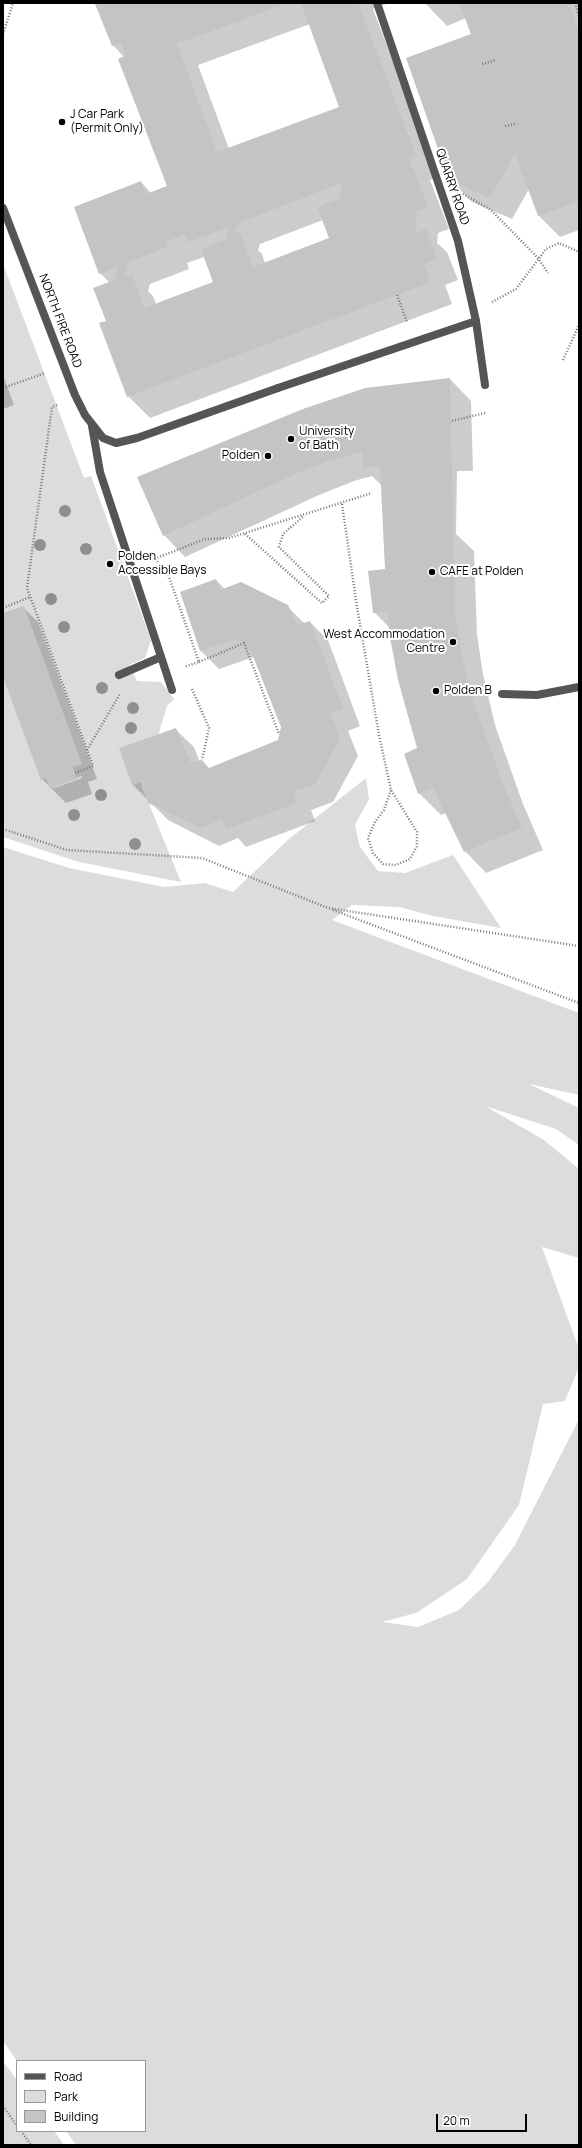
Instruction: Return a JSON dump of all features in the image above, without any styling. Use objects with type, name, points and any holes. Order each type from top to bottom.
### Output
[{"type":"street","name":"QUARRY ROAD","points":[[377,3],[458,241],[476,321],[485,385]]},
{"type":"street","name":"NORTH FIRE ROAD","points":[[3,208],[75,395],[91,423],[103,438],[116,443],[137,438],[278,388],[476,321]]},
{"type":"street","points":[[91,423],[100,472],[172,690]]},
{"type":"street","points":[[118,675],[161,657]]},
{"type":"street","points":[[502,694],[537,695],[579,687]]},
{"type":"path","points":[[3,34],[13,3]]},
{"type":"path","points":[[575,3],[579,16]]},
{"type":"path","points":[[482,64],[496,60]]},
{"type":"path","points":[[505,126],[516,124]]},
{"type":"path","points":[[474,200],[491,210],[538,258],[548,274]]},
{"type":"path","points":[[474,312],[516,289],[546,249],[559,243],[579,252]]},
{"type":"path","points":[[397,295],[406,323],[413,320]]},
{"type":"path","points":[[564,360],[579,325]]},
{"type":"path","points":[[3,388],[64,366]]},
{"type":"path","points":[[75,395],[52,408],[27,588],[93,766],[75,773]]},
{"type":"path","points":[[452,421],[485,413]]},
{"type":"path","points":[[132,568],[205,539],[229,538],[245,534],[342,504],[372,493]]},
{"type":"path","points":[[342,504],[368,679],[392,790],[417,832],[417,846],[410,859],[396,865],[383,864],[373,853],[368,838],[384,810],[392,790]]},
{"type":"path","points":[[245,534],[322,603],[329,596],[279,547],[283,534],[306,514]]},
{"type":"path","points":[[155,559],[168,574],[199,662]]},
{"type":"path","points":[[3,608],[30,597]]},
{"type":"path","points":[[187,674],[184,667],[244,643],[279,734]]},
{"type":"path","points":[[87,750],[134,669]]},
{"type":"path","points":[[192,688],[209,728],[202,760]]},
{"type":"path","points":[[3,829],[67,850],[202,858],[328,908],[579,1003]]},
{"type":"path","points":[[328,908],[579,946]]},
{"type":"path","points":[[3,2106],[16,2125]]},
{"type":"path","points":[[22,2132],[31,2145]]},
{"type":"green space","points":[[3,264],[84,478],[91,476],[151,640],[145,658],[129,665],[137,681],[161,682],[174,699],[167,706],[158,736],[131,750],[143,789],[181,882],[79,862],[3,837]]},
{"type":"green space","points":[[366,778],[369,799],[355,825],[360,847],[378,871],[405,873],[453,855],[501,928],[433,916],[399,907],[352,905],[332,920],[579,1013],[579,1095],[529,1084],[579,1108],[579,1145],[556,1129],[485,1106],[544,1140],[579,1169],[579,1258],[542,1247],[579,1349],[579,1367],[565,1401],[543,1404],[519,1505],[467,1579],[416,1613],[382,1622],[418,1627],[459,1610],[488,1582],[515,1545],[579,1419],[579,2145],[76,2145],[67,2132],[146,2132],[146,2060],[16,2060],[3,2041],[3,847],[69,868],[164,887],[205,883],[233,892],[289,839]]},
{"type":"green space","points":[[3,2061],[16,2079],[16,2132],[55,2132],[64,2145],[3,2145]]},
{"type":"building","points":[[288,3],[177,44],[217,152],[339,107],[301,3],[358,3],[416,155],[409,158],[428,207],[417,212],[415,233],[426,229],[437,259],[424,264],[431,282],[127,397],[99,323],[106,321],[93,288],[115,280],[119,266],[99,274],[74,207],[141,181],[146,194],[167,186],[118,59],[126,55],[121,43],[112,46],[95,4]],"holes":[[[342,183],[339,199],[317,207],[329,238],[253,267],[240,232],[234,234],[239,223]],[[229,227],[225,240],[201,249],[213,282],[144,308],[132,274],[125,276],[129,262],[168,247],[166,242],[185,234],[188,242]]]},
{"type":"building","points":[[459,3],[569,3],[579,34],[579,201],[538,216],[515,154],[490,198],[449,180],[406,58],[471,34]]},
{"type":"building","points":[[450,378],[455,612],[461,651],[474,703],[502,782],[522,828],[464,852],[433,788],[418,794],[404,754],[417,748],[398,680],[389,632],[388,612],[373,613],[368,571],[385,569],[380,466],[363,468],[362,452],[332,460],[297,473],[163,536],[137,477],[303,409],[365,388]]},
{"type":"building","points":[[216,579],[220,590],[241,582],[288,605],[297,625],[310,621],[343,708],[330,713],[340,738],[315,785],[294,791],[297,803],[227,829],[222,819],[201,828],[148,803],[143,782],[132,785],[119,748],[176,728],[191,763],[202,760],[209,768],[278,740],[281,727],[249,646],[236,639],[200,651],[180,592]]},
{"type":"building","points":[[24,606],[82,764],[73,767],[77,779],[50,789],[46,778],[41,780],[3,677],[3,613]]},
{"type":"place","name":"J Car Park (Permit Only)","points":[[62,122]]},
{"type":"place","name":"University of Bath","points":[[291,439]]},
{"type":"place","name":"Polden","points":[[268,456]]},
{"type":"place","name":"Polden Accessible Bays","points":[[110,564]]},
{"type":"place","name":"CAFE at Polden","points":[[432,572]]},
{"type":"place","name":"West Accommodation Centre","points":[[453,642]]},
{"type":"place","name":"Polden B","points":[[436,691]]}]
